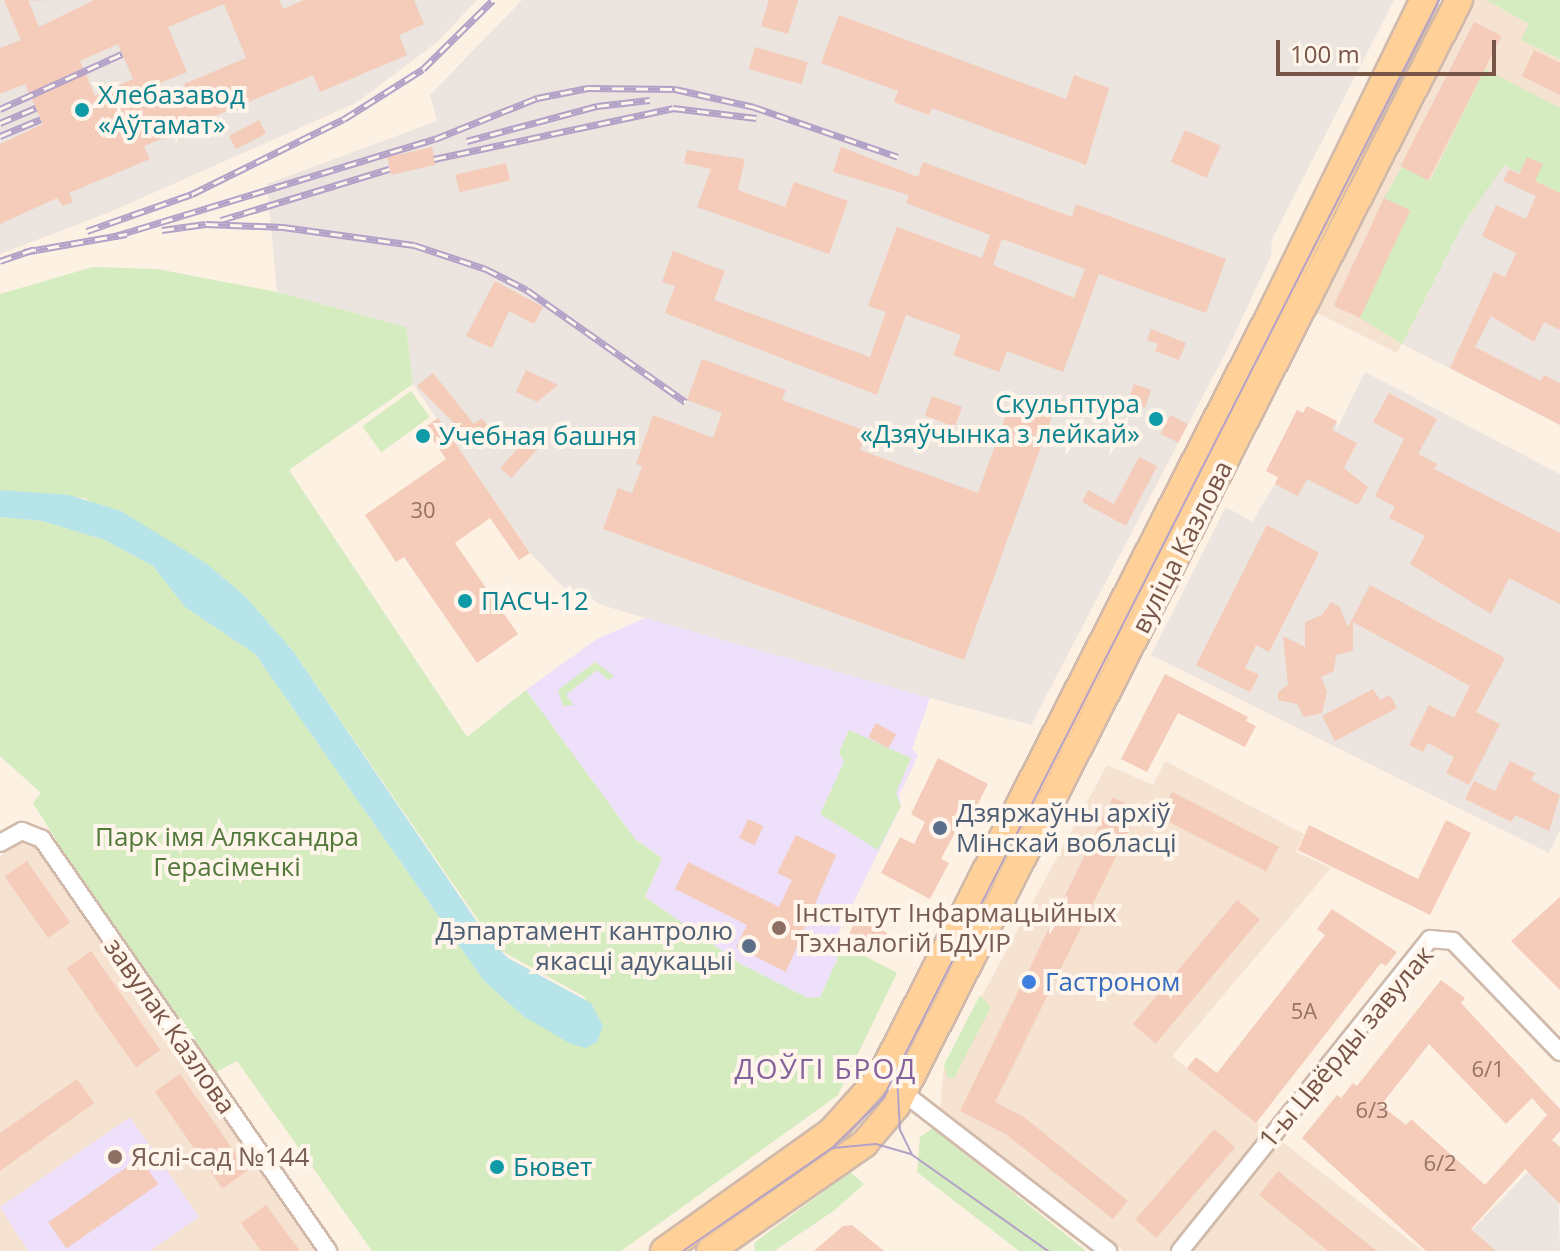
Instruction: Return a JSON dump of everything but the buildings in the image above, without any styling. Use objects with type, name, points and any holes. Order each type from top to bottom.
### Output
[{"type":"main road","name":"вуліца Казлова","points":[[664,1251],[831,1132],[881,1076],[1282,292],[1424,0]]},
{"type":"main road","name":"вуліца Казлова","points":[[710,1251],[864,1144],[904,1093],[1459,0]]},
{"type":"street","name":"завулак Казлова","points":[[0,843],[22,831],[42,839],[328,1251]]},
{"type":"street","name":"1-ы Цвёрды завулак","points":[[1180,1251],[1430,939],[1453,941],[1560,1052]]},
{"type":"street","points":[[881,1076],[1108,1251]]},
{"type":"shaded area","name":"Хлебазавод «Аўтамат»","points":[[0,0],[477,0],[436,43],[356,103],[110,212],[0,254]]},
{"type":"shaded area","points":[[522,0],[1394,0],[1272,239],[1271,256],[1230,344],[1031,725],[735,646],[599,604],[581,590],[574,598],[532,555],[413,384],[406,327],[277,292],[267,184],[437,121],[430,95]]},
{"type":"shaded area","points":[[1469,0],[1486,0],[1529,24],[1522,40],[1560,59],[1560,193],[1504,166],[1462,226],[1397,353],[1309,309]]},
{"type":"shaded area","points":[[1504,165],[1560,193],[1560,425],[1402,344],[1462,226]]},
{"type":"shaded area","points":[[1365,372],[1560,474],[1560,831],[1549,853],[1151,655],[1226,507],[1252,522],[1275,484],[1278,477],[1266,471],[1297,410],[1303,413],[1307,406],[1337,421],[1336,431]]},
{"type":"shaded area","points":[[645,618],[930,698],[912,749],[918,756],[899,795],[901,806],[835,940],[837,960],[820,997],[808,998],[741,964],[645,897],[662,858],[635,839],[526,690],[597,639]]},
{"type":"shaded area","points":[[1165,761],[1304,834],[1296,852],[1331,868],[1172,1056],[1423,1251],[1124,1251],[940,1112],[944,1066],[1107,765],[1153,785]]},
{"type":"shaded area","points":[[32,833],[315,1251],[0,1251],[0,856]]},
{"type":"shaded area","name":"Яслі-сад №144","points":[[130,1117],[199,1217],[150,1251],[28,1251],[0,1207]]},
{"type":"shaded area","points":[[1557,1145],[1560,1251],[1452,1251],[1528,1172]]},
{"type":"green space","points":[[1486,0],[1560,0],[1560,59],[1521,40],[1529,24]]},
{"type":"green space","points":[[1485,69],[1560,108],[1560,193],[1504,165],[1462,226],[1402,344],[1357,316],[1409,210],[1384,198],[1402,167],[1430,181]]},
{"type":"green space","name":"Парк імя Аляксандра Герасіменкі","points":[[93,267],[157,269],[277,292],[406,327],[413,384],[289,470],[467,737],[526,690],[635,839],[662,858],[645,897],[741,964],[808,998],[820,997],[837,960],[835,940],[897,973],[838,1095],[621,1251],[372,1251],[237,1061],[214,1073],[105,918],[33,803],[41,793],[0,756],[0,517],[42,521],[105,540],[153,566],[185,607],[255,654],[484,981],[523,1016],[586,1048],[585,997],[498,949],[293,651],[245,596],[207,564],[84,498],[0,490],[0,294]]},
{"type":"green space","points":[[411,391],[430,417],[381,452],[362,426]]},
{"type":"green space","points":[[595,662],[614,676],[608,680],[597,670],[566,695],[574,705],[563,706],[558,690]]},
{"type":"green space","points":[[849,730],[911,758],[896,793],[901,806],[878,850],[820,814],[844,762],[839,752]]},
{"type":"green space","points":[[980,995],[991,1007],[954,1078],[948,1078],[944,1065]]},
{"type":"green space","points":[[933,1128],[1086,1251],[1019,1251],[917,1172],[920,1137]]},
{"type":"green space","points":[[850,1172],[864,1184],[835,1210],[774,1251],[755,1251],[754,1243]]},
{"type":"water","points":[[0,490],[69,495],[121,511],[207,564],[245,596],[293,651],[488,938],[508,958],[591,1003],[603,1026],[597,1042],[586,1048],[571,1044],[523,1016],[484,981],[255,654],[185,607],[153,566],[105,540],[42,521],[0,517]]},
{"type":"tram line","points":[[683,1251],[832,1148],[883,1098],[1439,0]]},
{"type":"tram line","points":[[897,1075],[900,1130],[912,1155]]},
{"type":"tram line","points":[[833,1148],[876,1144],[911,1154],[1048,1251]]},
{"type":"railway","points":[[87,231],[192,194],[344,119],[423,69],[493,0]]},
{"type":"railway","points":[[0,109],[122,54]]},
{"type":"railway","points":[[115,236],[435,139],[537,98],[588,88],[675,89],[754,107],[898,157]]},
{"type":"railway","points":[[467,141],[597,106],[650,100]]},
{"type":"railway","points":[[0,123],[36,108]]},
{"type":"railway","points":[[434,159],[673,108],[756,118]]},
{"type":"railway","points":[[0,136],[41,119]]},
{"type":"railway","points":[[221,220],[389,169]]},
{"type":"railway","points":[[162,230],[206,224],[283,227],[414,245],[486,269],[527,290],[686,402]]},
{"type":"railway","points":[[24,252],[126,234]]},
{"type":"railway","points":[[0,261],[34,249]]},
{"type":"place","name":"Хлебазавод «Аўтамат»","points":[[82,110]]},
{"type":"place","name":"Скульптура «Дзяўчынка з лейкай»","points":[[1156,419]]},
{"type":"place","name":"Учебная башня","points":[[423,436]]},
{"type":"place","name":"ПАСЧ-12","points":[[465,601]]},
{"type":"place","name":"Дзяржаўны архіў Мінскай вобласці","points":[[940,828]]},
{"type":"place","name":"Інстытут Інфармацыйных Тэхналогій БДУІР","points":[[779,928]]},
{"type":"place","name":"Дэпартамент кантролю якасці адукацыі","points":[[749,946]]},
{"type":"place","name":"Гастроном","points":[[1029,982]]},
{"type":"place","name":"Яслі-сад №144","points":[[115,1157]]},
{"type":"place","name":"Бювет","points":[[497,1167]]},
{"type":"district","name":"ДОЎГІ БРОД","points":[[826,1068]]}]
